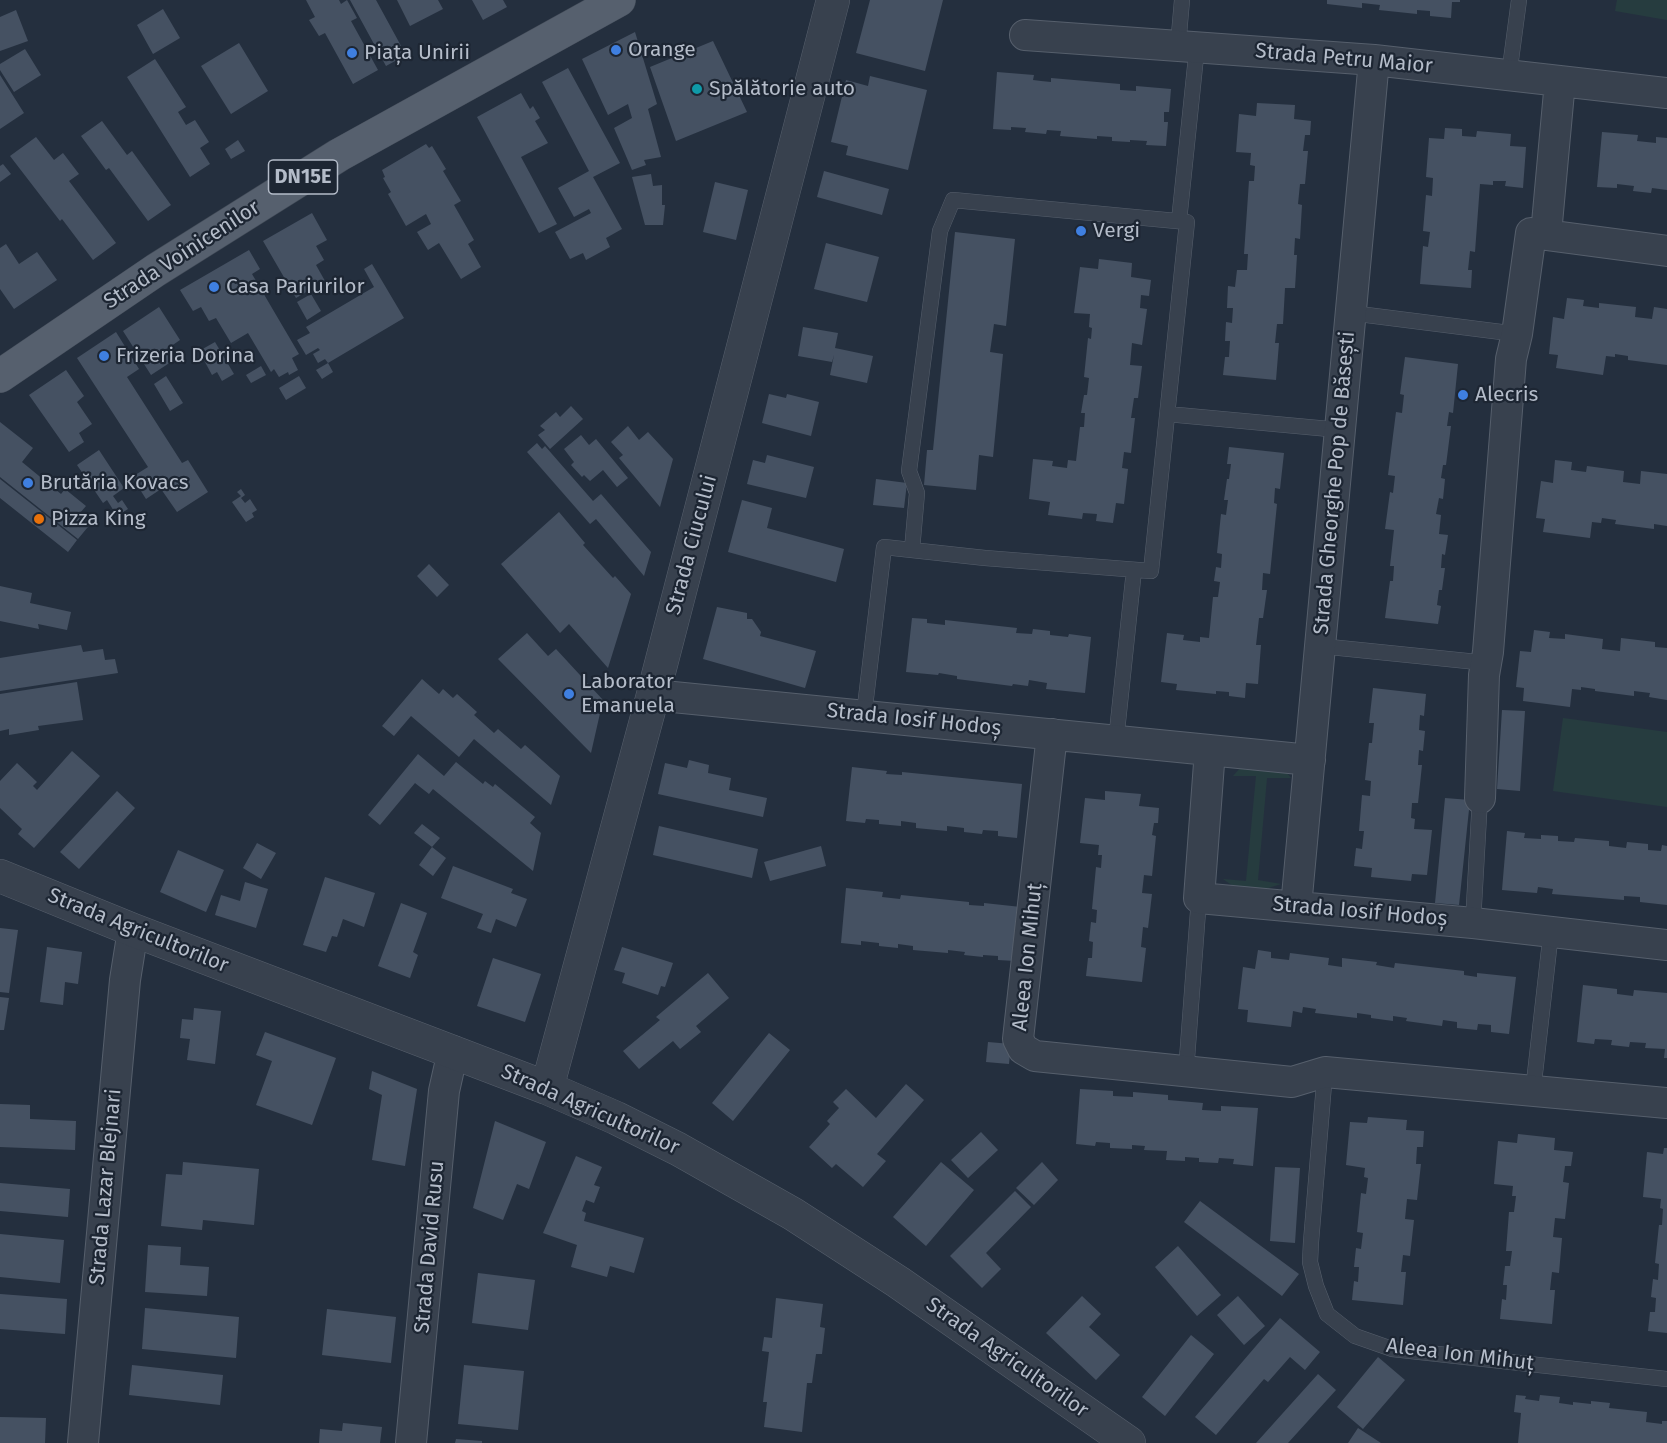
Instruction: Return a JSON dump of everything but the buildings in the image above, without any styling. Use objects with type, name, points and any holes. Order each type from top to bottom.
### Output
[{"type":"main road","name":"Strada Voinicenilor","points":[[0,376],[156,270],[330,160],[619,0]]},
{"type":"street","name":"Strada Ciucului","points":[[547,1088],[653,695],[833,0]]},
{"type":"street","name":"Strada Petru Maior","points":[[1025,35],[1374,60],[1667,93]]},
{"type":"street","name":"Strada Gheorghe Pop de Băsești","points":[[1296,906],[1374,60]]},
{"type":"street","points":[[1546,234],[1560,81]]},
{"type":"street","points":[[1480,798],[1484,675],[1511,359],[1517,334],[1531,233],[1667,250]]},
{"type":"street","name":"Strada Iosif Hodoș","points":[[653,695],[1310,759]]},
{"type":"street","name":"Aleea Ion Mihuț","points":[[1052,734],[1018,1039],[1023,1049],[1035,1056],[1292,1082],[1325,1072],[1667,1103]]},
{"type":"street","points":[[1199,898],[1210,750]]},
{"type":"street","name":"Strada Agricultorilor","points":[[0,876],[133,930],[547,1088],[616,1118],[678,1149],[793,1215],[898,1282],[1129,1443]]},
{"type":"street","name":"Strada Iosif Hodoș","points":[[1199,898],[1473,923],[1667,945]]},
{"type":"street","name":"Strada Lazar Blejnari","points":[[83,1443],[124,992],[133,930]]},
{"type":"street","name":"Strada David Rusu","points":[[411,1443],[444,1091],[453,1051]]},
{"type":"lane","points":[[1179,221],[1188,46],[1182,0]]},
{"type":"lane","points":[[1509,75],[1519,0]]},
{"type":"lane","points":[[864,715],[884,547],[985,558],[1151,571],[1187,222],[953,200],[940,231],[909,471],[916,493],[912,550]]},
{"type":"lane","points":[[1351,313],[1517,334]]},
{"type":"lane","points":[[1167,414],[1340,430]]},
{"type":"lane","points":[[1116,741],[1134,570]]},
{"type":"lane","points":[[1320,646],[1486,663]]},
{"type":"lane","points":[[1473,923],[1480,798]]},
{"type":"lane","points":[[1186,1072],[1199,898]]},
{"type":"lane","points":[[1533,1091],[1551,932]]},
{"type":"lane","name":"Aleea Ion Mihuț","points":[[1325,1072],[1310,1262],[1327,1314],[1354,1336],[1392,1349],[1667,1379]]},
{"type":"green space","points":[[1617,0],[1667,0],[1667,20],[1615,11]]},
{"type":"green space","points":[[1563,718],[1667,732],[1667,807],[1553,791]]},
{"type":"green space","points":[[1241,767],[1284,769],[1291,778],[1267,778],[1258,880],[1281,884],[1265,889],[1233,886],[1223,879],[1246,881],[1256,776],[1233,776]]},
{"type":"place","name":"Orange","points":[[616,50]]},
{"type":"place","name":"Piața Unirii","points":[[352,53]]},
{"type":"place","name":"Spălătorie auto","points":[[697,89]]},
{"type":"place","name":"Vergi","points":[[1081,231]]},
{"type":"place","name":"Casa Pariurilor","points":[[214,287]]},
{"type":"place","name":"Frizeria Dorina","points":[[104,356]]},
{"type":"place","name":"Alecris","points":[[1463,395]]},
{"type":"place","name":"Brutăria Kovacs","points":[[28,483]]},
{"type":"place","name":"Pizza King","points":[[39,519]]},
{"type":"place","name":"Laborator Emanuela","points":[[569,694]]}]
